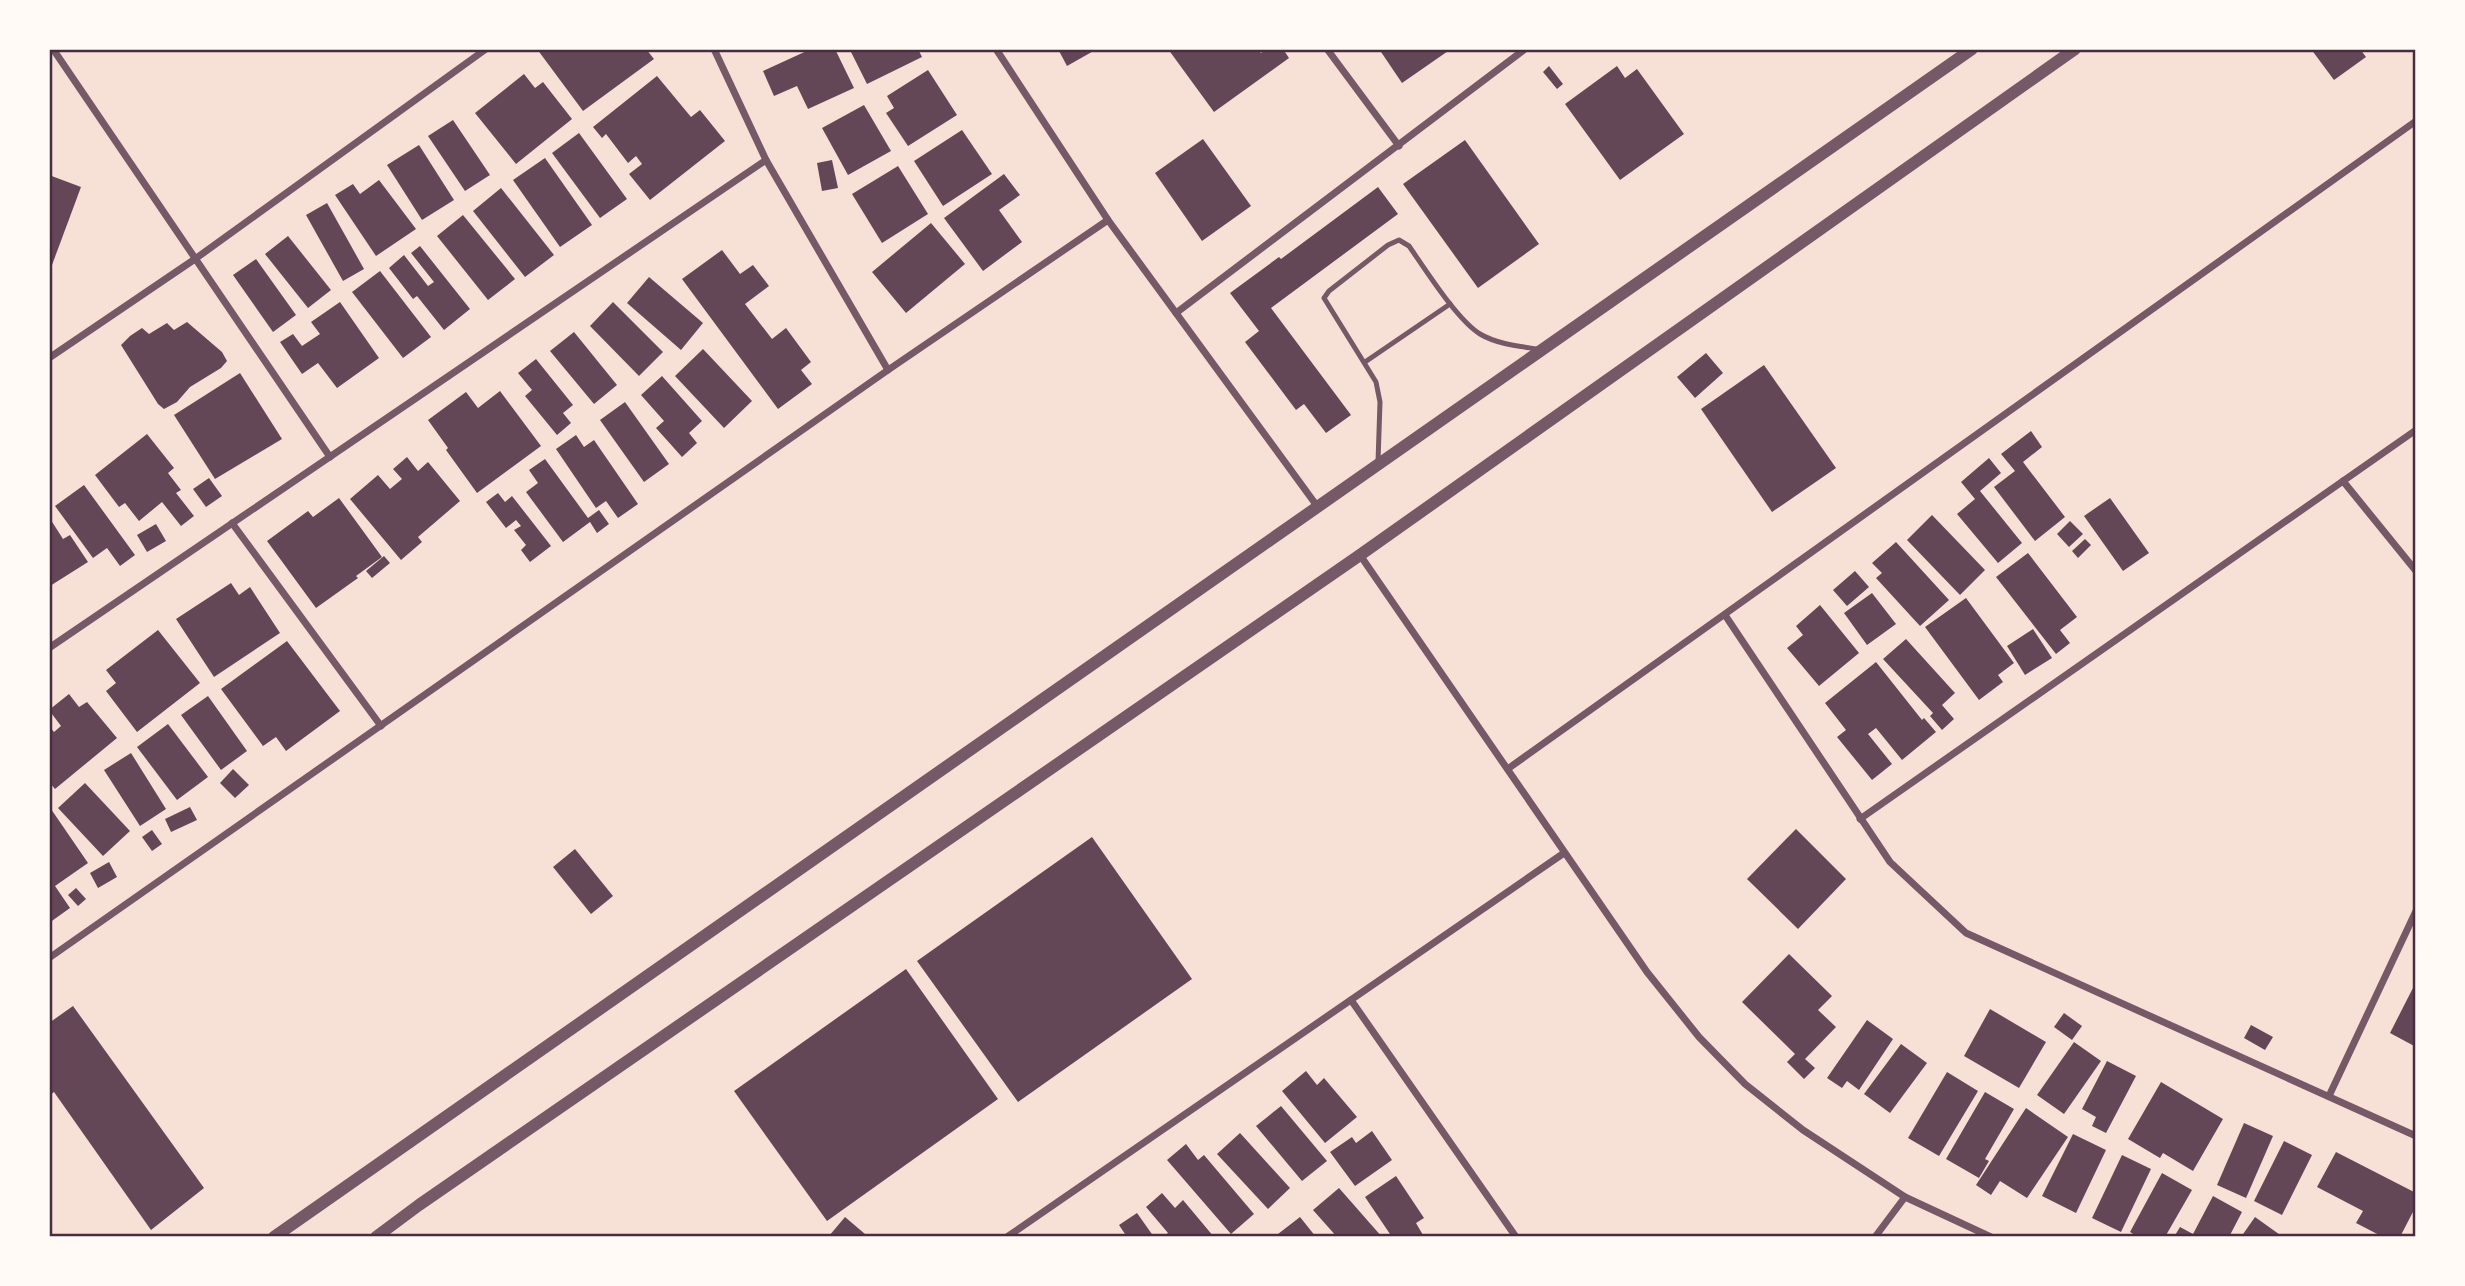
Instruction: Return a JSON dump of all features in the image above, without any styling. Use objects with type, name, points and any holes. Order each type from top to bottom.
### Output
[{"type":"street","points":[[52,49],[330,457]]},
{"type":"street","points":[[49,358],[195,259],[486,49]]},
{"type":"street","points":[[714,49],[766,160],[888,370]]},
{"type":"street","points":[[996,49],[1108,220],[1317,506]]},
{"type":"street","points":[[1327,49],[1399,146]]},
{"type":"street","points":[[1176,313],[1525,49]]},
{"type":"street","points":[[274,1237],[1972,49]]},
{"type":"street","points":[[376,1237],[1360,555],[2076,49]]},
{"type":"street","points":[[1509,768],[2416,121]]},
{"type":"street","points":[[49,648],[766,160]]},
{"type":"street","points":[[49,958],[888,370],[1108,220]]},
{"type":"street","points":[[1860,819],[2416,430]]},
{"type":"street","points":[[2343,481],[2416,571]]},
{"type":"street","points":[[232,523],[381,726]]},
{"type":"street","points":[[1360,555],[1647,972],[1699,1037],[1745,1084],[1802,1130],[1905,1197],[1992,1237]]},
{"type":"street","points":[[1725,615],[1890,862],[1966,933],[2416,1136]]},
{"type":"street","points":[[1007,1237],[1564,853]]},
{"type":"street","points":[[2329,1096],[2416,911]]},
{"type":"street","points":[[1352,1000],[1514,1236]]},
{"type":"street","points":[[1875,1237],[1905,1197]]},
{"type":"lane","points":[[1378,464],[1380,402],[1376,382],[1324,298],[1329,290],[1388,245],[1399,240],[1409,246],[1450,304],[1479,333],[1501,342],[1540,350]]},
{"type":"lane","points":[[1365,362],[1450,304]]},
{"type":"building","points":[[537,49],[646,49],[654,59],[583,111]]},
{"type":"building","points":[[811,49],[835,49],[854,88],[808,109],[797,86],[774,96],[763,71]]},
{"type":"building","points":[[857,49],[918,49],[922,57],[867,84],[851,52]]},
{"type":"building","points":[[1058,49],[1097,49],[1067,66]]},
{"type":"building","points":[[1168,49],[1258,49],[1261,53],[1266,49],[1283,49],[1289,58],[1214,112]]},
{"type":"building","points":[[1379,49],[1451,49],[1402,83]]},
{"type":"building","points":[[2311,49],[2360,49],[2366,57],[2334,80]]},
{"type":"building","points":[[1549,66],[1563,84],[1557,89],[1543,72]]},
{"type":"building","points":[[1617,66],[1625,78],[1637,69],[1684,134],[1620,180],[1565,104]]},
{"type":"building","points":[[928,70],[957,115],[908,146],[886,113],[894,108],[887,96]]},
{"type":"building","points":[[524,74],[535,88],[543,82],[572,119],[516,164],[475,113]]},
{"type":"building","points":[[657,76],[691,117],[700,110],[725,141],[650,200],[629,174],[642,164],[636,156],[628,163],[606,134],[602,138],[593,127]]},
{"type":"building","points":[[864,105],[891,151],[848,175],[822,128]]},
{"type":"building","points":[[453,120],[490,175],[465,191],[428,136]]},
{"type":"building","points":[[962,130],[992,174],[943,206],[914,161]]},
{"type":"building","points":[[579,133],[627,199],[600,218],[552,153]]},
{"type":"building","points":[[1203,139],[1251,206],[1202,241],[1155,173]]},
{"type":"building","points":[[1465,140],[1539,244],[1478,288],[1403,184]]},
{"type":"building","points":[[419,145],[454,200],[422,220],[387,165]]},
{"type":"building","points":[[545,158],[592,225],[560,247],[513,180]]},
{"type":"building","points":[[832,160],[838,188],[822,191],[817,163]]},
{"type":"building","points":[[898,166],[928,214],[882,243],[852,194]]},
{"type":"building","points":[[1004,174],[1020,195],[999,210],[1022,242],[983,271],[944,218]]},
{"type":"building","points":[[49,175],[81,187],[52,265],[49,264]]},
{"type":"building","points":[[379,180],[416,229],[376,256],[335,195],[353,184],[360,194]]},
{"type":"building","points":[[1378,187],[1398,214],[1271,308],[1351,415],[1326,433],[1304,404],[1296,410],[1245,342],[1259,331],[1230,293]]},
{"type":"building","points":[[501,188],[554,255],[525,277],[473,211]]},
{"type":"building","points":[[327,203],[364,269],[343,281],[306,215]]},
{"type":"building","points":[[463,215],[515,279],[488,300],[437,236]]},
{"type":"building","points":[[931,223],[965,264],[906,313],[872,272]]},
{"type":"building","points":[[288,236],[331,290],[308,308],[265,254]]},
{"type":"building","points":[[420,246],[470,309],[444,330],[417,296],[413,299],[389,268],[404,255],[428,286],[434,282],[411,253]]},
{"type":"building","points":[[722,250],[740,274],[753,265],[769,286],[745,304],[772,339],[786,328],[811,362],[801,370],[812,384],[778,409],[682,279]]},
{"type":"building","points":[[256,259],[296,315],[273,332],[233,275]]},
{"type":"building","points":[[380,271],[431,337],[403,358],[352,292]]},
{"type":"building","points":[[649,277],[703,323],[681,350],[627,303]]},
{"type":"building","points":[[340,302],[379,358],[337,388],[318,363],[302,374],[280,342],[293,334],[302,346],[320,334],[311,322]]},
{"type":"building","points":[[613,302],[663,352],[639,376],[590,326]]},
{"type":"building","points":[[187,322],[222,352],[227,361],[221,368],[190,387],[177,402],[164,409],[158,404],[121,345],[142,328],[149,334],[167,323],[174,330]]},
{"type":"building","points":[[574,332],[617,385],[594,404],[550,351]]},
{"type":"building","points":[[703,349],[752,401],[724,428],[675,376]]},
{"type":"building","points":[[1706,353],[1723,373],[1695,398],[1677,377]]},
{"type":"building","points":[[536,359],[573,405],[563,413],[571,423],[557,435],[525,396],[532,390],[518,373]]},
{"type":"building","points":[[1764,365],[1836,468],[1772,512],[1701,409]]},
{"type":"building","points":[[240,373],[282,439],[215,479],[174,415]]},
{"type":"building","points":[[662,376],[702,421],[689,433],[697,443],[682,457],[656,428],[664,421],[641,395]]},
{"type":"building","points":[[500,391],[541,446],[477,493],[428,420],[466,392],[478,408]]},
{"type":"building","points":[[625,402],[669,464],[644,482],[600,420]]},
{"type":"building","points":[[2031,431],[2042,447],[2023,462],[2065,517],[2035,541],[1994,487],[2015,471],[2001,454]]},
{"type":"building","points":[[147,434],[174,468],[168,473],[181,490],[176,493],[194,516],[181,526],[162,502],[139,521],[125,503],[119,507],[95,475]]},
{"type":"building","points":[[576,435],[584,447],[594,440],[638,504],[618,518],[606,501],[596,508],[556,449]]},
{"type":"building","points":[[407,457],[418,471],[428,462],[460,501],[418,537],[422,542],[401,560],[350,499],[378,475],[390,489],[402,479],[393,469]]},
{"type":"building","points":[[1989,458],[2001,473],[1980,491],[2022,543],[1998,563],[1957,514],[1975,499],[1961,482]]},
{"type":"building","points":[[545,459],[588,518],[599,510],[609,524],[597,533],[590,522],[563,542],[526,492],[538,483],[529,470]]},
{"type":"building","points":[[209,478],[222,496],[206,507],[193,489]]},
{"type":"building","points":[[84,485],[135,555],[120,566],[107,548],[93,558],[55,506]]},
{"type":"building","points":[[498,493],[505,502],[512,496],[551,546],[530,562],[521,550],[526,545],[514,530],[521,526],[516,520],[506,528],[486,502]]},
{"type":"building","points":[[339,498],[382,557],[316,608],[267,541],[308,511],[313,517]]},
{"type":"building","points":[[2110,498],[2149,553],[2123,571],[2084,516]]},
{"type":"building","points":[[1932,515],[1985,570],[1960,595],[1907,540]]},
{"type":"building","points":[[49,517],[63,539],[70,535],[88,562],[50,586]]},
{"type":"building","points":[[2070,521],[2083,534],[2069,547],[2057,534]]},
{"type":"building","points":[[156,524],[166,541],[147,552],[137,535]]},
{"type":"building","points":[[2085,539],[2091,545],[2078,558],[2072,551]]},
{"type":"building","points":[[1896,542],[1949,600],[1920,626],[1876,578],[1882,573],[1872,563]]},
{"type":"building","points":[[2028,553],[2077,617],[2060,630],[2070,643],[2056,654],[1996,577]]},
{"type":"building","points":[[384,556],[390,563],[372,578],[366,571]]},
{"type":"building","points":[[1855,571],[1869,587],[1847,606],[1833,590]]},
{"type":"building","points":[[231,583],[239,595],[250,587],[280,633],[214,677],[176,619]]},
{"type":"building","points":[[1872,593],[1896,624],[1867,645],[1844,613]]},
{"type":"building","points":[[1966,598],[2014,663],[1998,675],[2003,682],[1979,700],[1925,627]]},
{"type":"building","points":[[1820,605],[1859,653],[1819,686],[1787,648],[1803,635],[1796,626]]},
{"type":"building","points":[[2033,629],[2052,658],[2025,675],[2007,646]]},
{"type":"building","points":[[158,630],[200,683],[137,732],[106,691],[116,683],[106,670]]},
{"type":"building","points":[[1906,639],[1955,693],[1942,705],[1954,719],[1942,730],[1930,716],[1933,713],[1883,659]]},
{"type":"building","points":[[287,641],[340,711],[286,751],[276,737],[263,746],[221,689]]},
{"type":"building","points":[[1876,662],[1922,720],[1924,718],[1936,732],[1902,760],[1876,728],[1868,734],[1892,764],[1872,780],[1837,737],[1846,730],[1825,703]]},
{"type":"building","points":[[69,694],[79,707],[87,702],[117,738],[55,789],[49,782],[49,726],[54,732],[61,726],[49,710]]},
{"type":"building","points":[[208,696],[247,751],[221,770],[181,715]]},
{"type":"building","points":[[168,724],[208,777],[177,800],[137,747]]},
{"type":"building","points":[[131,753],[166,809],[140,826],[104,770]]},
{"type":"building","points":[[233,769],[249,785],[235,798],[220,783]]},
{"type":"building","points":[[85,783],[130,831],[103,856],[58,808]]},
{"type":"building","points":[[190,807],[197,820],[171,832],[165,819]]},
{"type":"building","points":[[51,809],[88,863],[55,886],[70,908],[49,923]]},
{"type":"building","points":[[1796,829],[1846,879],[1798,929],[1747,879]]},
{"type":"building","points":[[152,830],[162,844],[152,851],[142,837]]},
{"type":"building","points":[[1092,837],[1192,979],[1018,1102],[917,961]]},
{"type":"building","points":[[575,849],[613,896],[591,914],[553,867]]},
{"type":"building","points":[[109,862],[117,877],[98,888],[90,873]]},
{"type":"building","points":[[76,888],[86,899],[78,906],[68,895]]},
{"type":"building","points":[[1789,954],[1832,996],[1818,1010],[1836,1027],[1805,1059],[1815,1068],[1804,1079],[1787,1062],[1795,1054],[1742,1002]]},
{"type":"building","points":[[906,969],[998,1099],[827,1221],[734,1091]]},
{"type":"building","points":[[2416,982],[2416,1047],[2390,1033]]},
{"type":"building","points":[[73,1006],[204,1188],[151,1230],[54,1092],[49,1096],[49,1023]]},
{"type":"building","points":[[1990,1009],[2046,1042],[2019,1088],[1964,1056]]},
{"type":"building","points":[[2064,1013],[2082,1026],[2072,1040],[2054,1027]]},
{"type":"building","points":[[1867,1020],[1893,1039],[1859,1090],[1847,1081],[1842,1088],[1827,1078]]},
{"type":"building","points":[[2251,1025],[2273,1037],[2265,1050],[2244,1038]]},
{"type":"building","points":[[2074,1042],[2101,1061],[2064,1114],[2037,1095]]},
{"type":"building","points":[[1901,1044],[1927,1063],[1890,1113],[1864,1094]]},
{"type":"building","points":[[2107,1061],[2136,1076],[2106,1133],[2092,1126],[2096,1117],[2082,1109]]},
{"type":"building","points":[[1306,1071],[1317,1085],[1324,1078],[1357,1117],[1325,1143],[1282,1091]]},
{"type":"building","points":[[1947,1072],[1978,1091],[1939,1156],[1908,1138]]},
{"type":"building","points":[[2161,1082],[2223,1119],[2193,1171],[2163,1153],[2160,1158],[2128,1139]]},
{"type":"building","points":[[1985,1092],[2014,1109],[1985,1159],[1989,1161],[1979,1178],[1946,1159]]},
{"type":"building","points":[[1281,1106],[1327,1161],[1302,1181],[1256,1126]]},
{"type":"building","points":[[2026,1108],[2068,1137],[2027,1198],[2000,1181],[1991,1195],[1976,1185]]},
{"type":"building","points":[[2244,1123],[2273,1136],[2246,1198],[2217,1185]]},
{"type":"building","points":[[1372,1131],[1392,1160],[1355,1186],[1330,1152],[1352,1137],[1356,1143]]},
{"type":"building","points":[[1240,1133],[1290,1188],[1268,1209],[1217,1154]]},
{"type":"building","points":[[2073,1134],[2106,1150],[2076,1213],[2042,1196]]},
{"type":"building","points":[[2284,1141],[2312,1155],[2282,1215],[2254,1201]]},
{"type":"building","points":[[1186,1144],[1198,1160],[1204,1155],[1254,1214],[1231,1234],[1167,1160]]},
{"type":"building","points":[[2336,1152],[2416,1193],[2416,1206],[2400,1237],[2383,1237],[2356,1223],[2363,1211],[2317,1187]]},
{"type":"building","points":[[2122,1155],[2151,1169],[2121,1232],[2092,1218]]},
{"type":"building","points":[[2162,1173],[2192,1190],[2165,1237],[2138,1237],[2130,1232]]},
{"type":"building","points":[[1396,1176],[1424,1218],[1416,1223],[1423,1235],[1420,1237],[1392,1237],[1365,1197]]},
{"type":"building","points":[[1339,1188],[1382,1237],[1337,1237],[1313,1210]]},
{"type":"building","points":[[1162,1193],[1175,1208],[1183,1200],[1214,1237],[1163,1237],[1168,1233],[1146,1207]]},
{"type":"building","points":[[2213,1196],[2242,1212],[2229,1237],[2174,1237],[2180,1227],[2193,1234]]},
{"type":"building","points":[[1137,1213],[1154,1237],[1127,1237],[1119,1225]]},
{"type":"building","points":[[845,1217],[865,1234],[863,1237],[829,1236]]},
{"type":"building","points":[[1300,1217],[1316,1237],[1280,1237],[1278,1234]]},
{"type":"building","points":[[2255,1217],[2283,1237],[2241,1237]]}]
